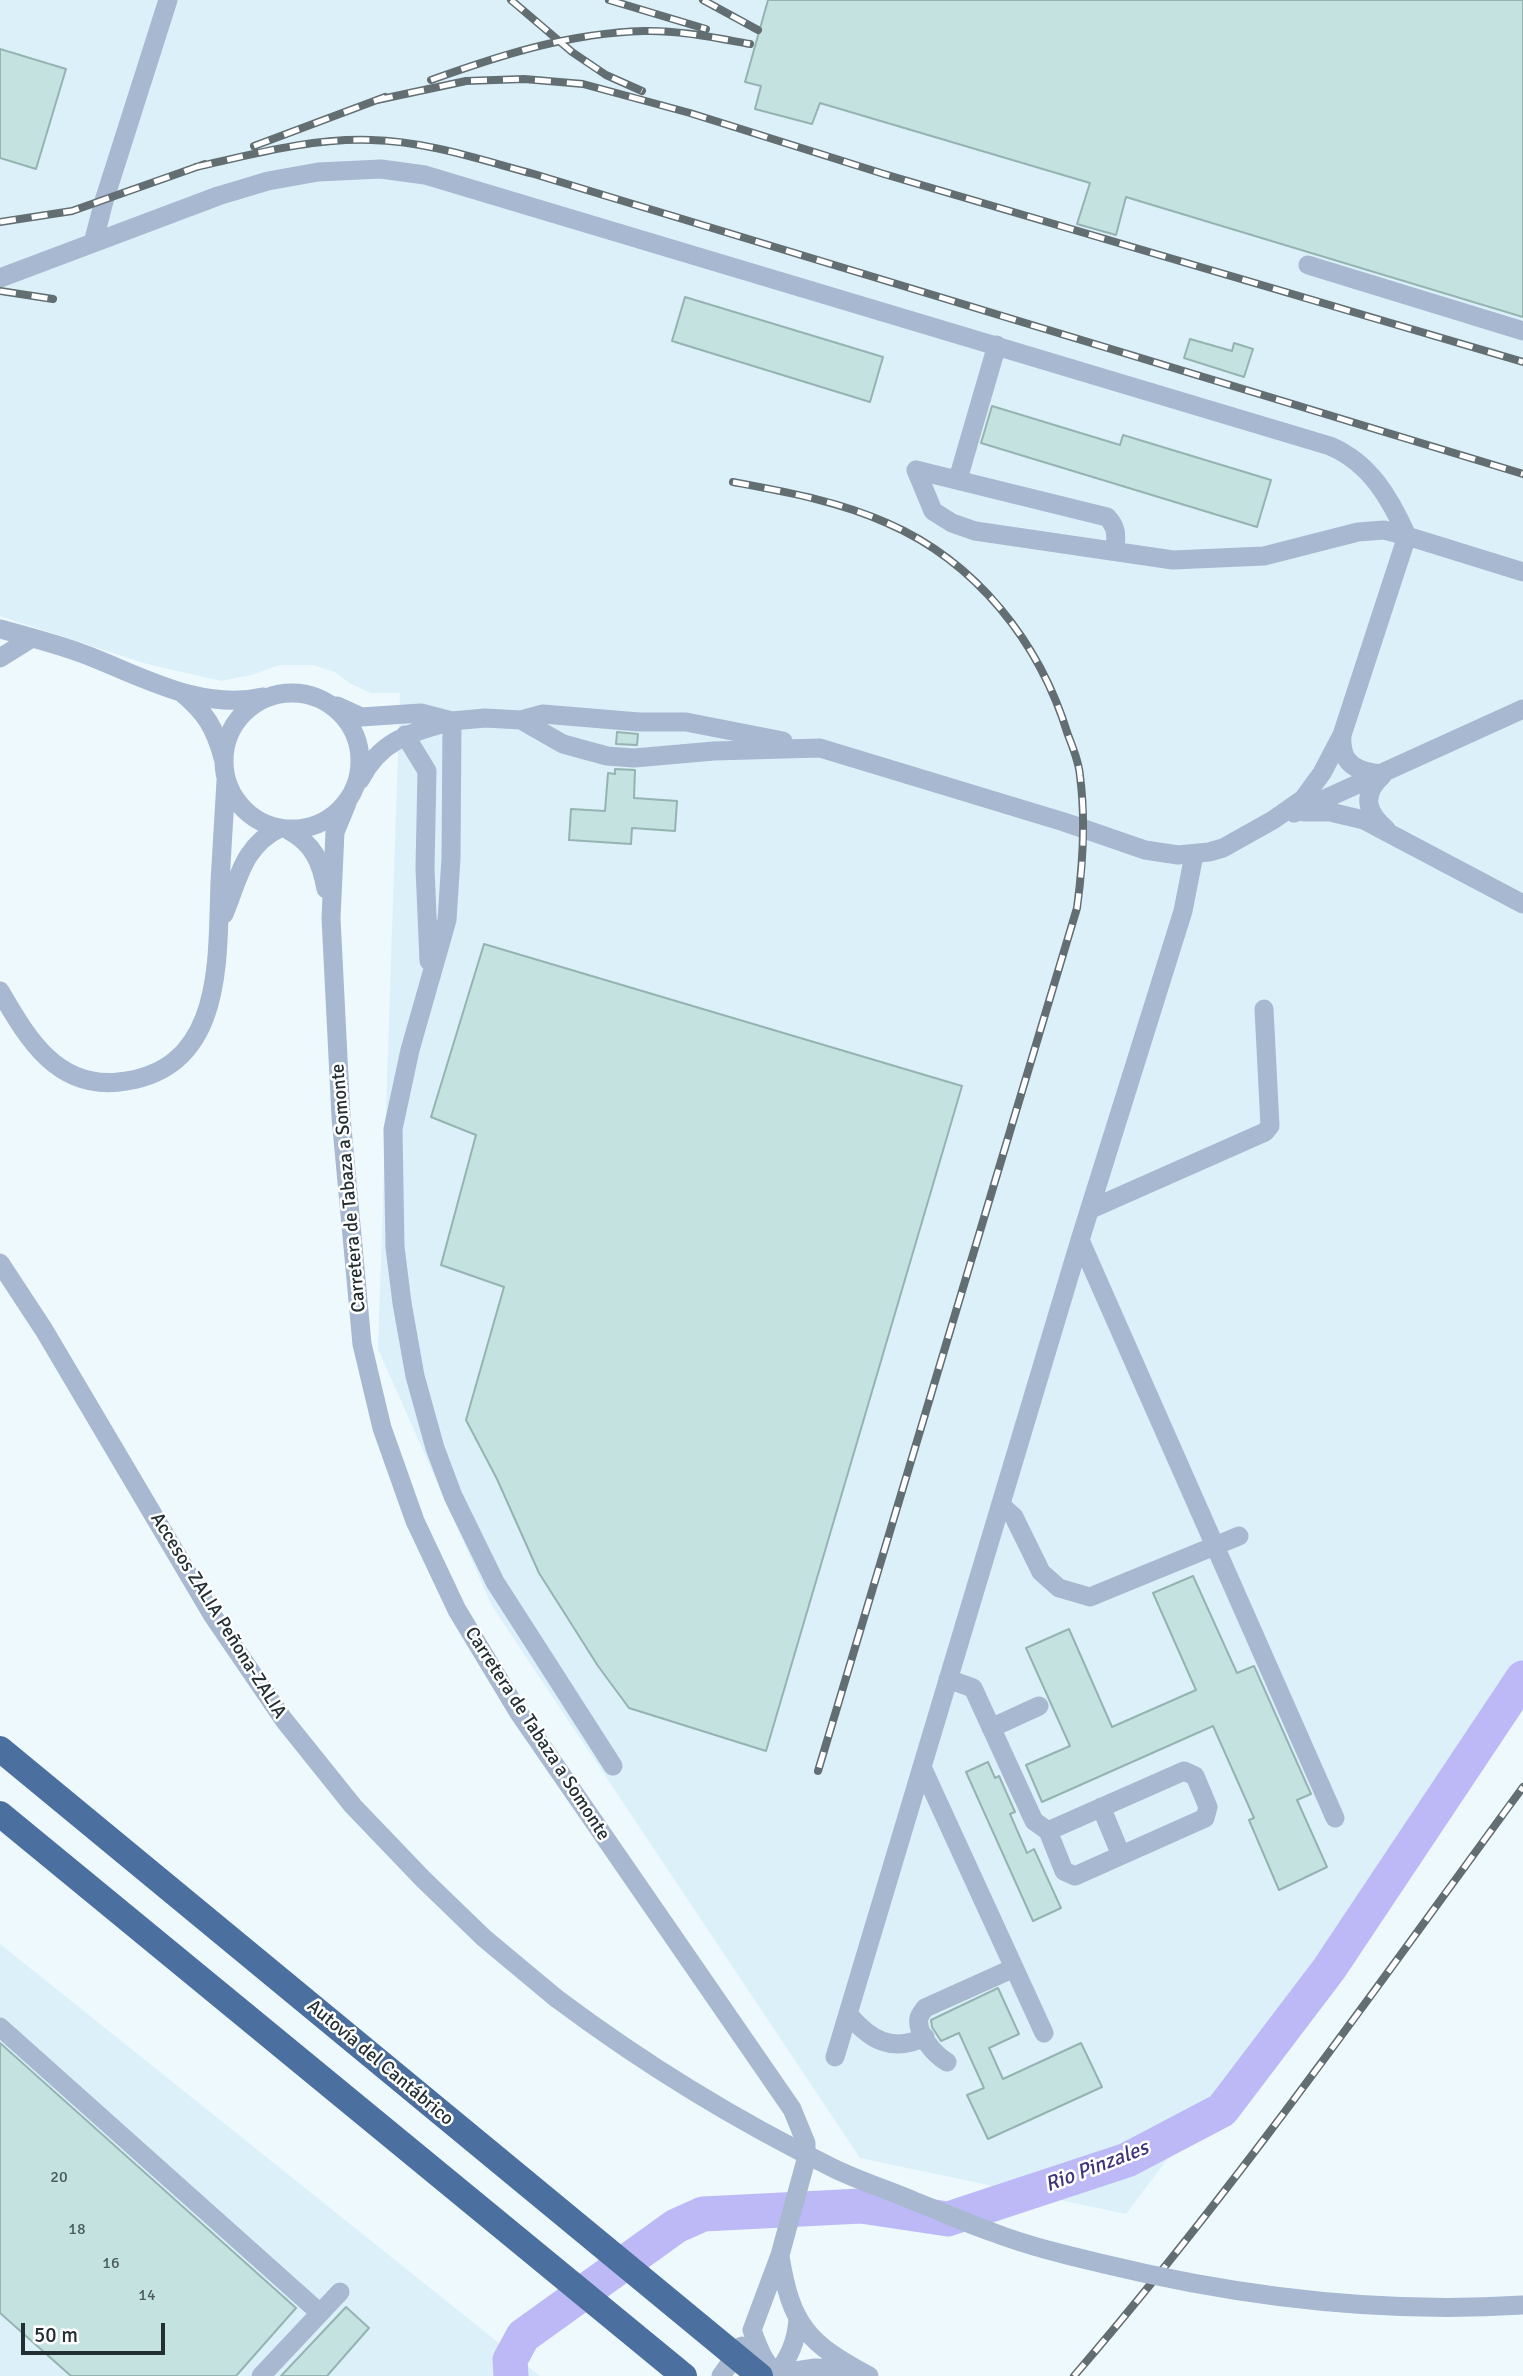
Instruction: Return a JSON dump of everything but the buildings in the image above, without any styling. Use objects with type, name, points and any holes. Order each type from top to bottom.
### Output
[{"type":"highway","name":"Autovía del Cantábrico","points":[[0,1749],[772,2375]]},
{"type":"highway","points":[[0,1814],[684,2376]]},
{"type":"street","points":[[93,243],[168,0]]},
{"type":"street","points":[[0,278],[218,196],[268,181],[318,172],[381,169],[425,175],[997,345],[1347,453],[1372,475],[1399,517],[1407,536],[1334,755],[1303,799],[1273,820],[1223,848],[1194,855],[1145,850],[1051,818],[820,748],[687,722],[543,715],[521,720],[485,718],[452,721],[405,735],[376,755],[351,795],[334,815],[305,829],[267,826],[249,815],[235,799],[226,780]]},
{"type":"street","points":[[1308,265],[1523,331]]},
{"type":"street","points":[[958,479],[997,345]]},
{"type":"street","points":[[1115,551],[1117,533],[1114,524],[1107,517],[916,470],[933,511],[952,523],[975,531],[1173,560],[1264,556],[1358,532],[1384,530],[1523,572]]},
{"type":"street","points":[[0,629],[76,651],[181,693],[228,702],[298,693],[320,699],[361,717],[421,712],[452,721]]},
{"type":"street","points":[[0,658],[32,638]]},
{"type":"street","points":[[0,991],[28,1038],[45,1058],[86,1080],[105,1083],[135,1080],[155,1073],[185,1051],[204,1023],[211,1002],[220,924],[226,780],[224,759],[213,726],[201,710],[181,693]]},
{"type":"street","points":[[224,759],[228,738],[238,719],[255,704],[276,695]]},
{"type":"street","points":[[320,699],[339,711],[353,729],[360,751],[360,769],[351,795]]},
{"type":"street","points":[[1273,820],[1297,813],[1523,709]]},
{"type":"street","points":[[521,720],[563,744],[607,756],[820,748]]},
{"type":"street","points":[[452,721],[451,858],[447,920],[410,1050],[393,1129],[395,1247],[401,1303],[415,1376],[435,1448],[453,1496],[495,1581],[613,1766]]},
{"type":"street","points":[[405,735],[428,771],[425,868],[429,988]]},
{"type":"street","points":[[1342,735],[1343,750],[1351,764],[1365,772],[1384,774]]},
{"type":"street","points":[[1384,774],[1370,789],[1368,796],[1373,816],[1393,835]]},
{"type":"street","name":"Carretera de Tabaza a Somonte","points":[[351,795],[335,832],[331,918],[341,1117],[362,1344],[382,1429],[415,1521],[457,1610],[519,1713],[792,2109],[806,2143],[806,2160],[781,2251],[752,2330],[722,2376]]},
{"type":"street","points":[[1297,813],[1351,816],[1393,835],[1523,904]]},
{"type":"street","points":[[220,924],[245,862],[256,844],[263,836],[284,829]]},
{"type":"street","name":"Carretera de Tabaza a Somonte","points":[[284,829],[307,844],[322,866],[331,918]]},
{"type":"street","points":[[835,2057],[1080,1240],[1183,911],[1194,855]]},
{"type":"street","points":[[1091,1209],[1265,1132],[1270,1126],[1264,1009]]},
{"type":"street","points":[[1080,1240],[1335,1818]]},
{"type":"street","name":"Accesos ZALIA Peñona-ZALIA","points":[[0,1263],[44,1331],[214,1616],[284,1720],[353,1806],[484,1938],[612,2040],[695,2094],[838,2170],[994,2233],[1062,2253],[1178,2282],[1332,2302],[1422,2307],[1523,2305]]},
{"type":"street","points":[[1001,1505],[1014,1517],[1041,1572],[1059,1588],[1090,1597],[1239,1536]]},
{"type":"street","points":[[948,1679],[973,1688],[1034,1821],[1048,1831],[1064,1871],[1075,1876],[1205,1818],[1208,1807],[1195,1776],[1184,1771],[1048,1831]]},
{"type":"street","points":[[991,1728],[1039,1706]]},
{"type":"street","points":[[922,1768],[1044,2032]]},
{"type":"street","points":[[1101,1807],[1121,1855]]},
{"type":"street","points":[[947,2062],[937,2056],[920,2027],[919,2018],[925,2008],[1014,1968]]},
{"type":"street","points":[[848,2014],[860,2028],[886,2043],[899,2046],[925,2037]]},
{"type":"street","points":[[0,2027],[320,2313]]},
{"type":"street","name":"Carretera de Tabaza a Somonte","points":[[781,2251],[785,2288],[798,2318],[812,2339],[831,2355],[863,2372]]},
{"type":"street","points":[[261,2376],[340,2292]]},
{"type":"street","points":[[772,2375],[791,2354],[798,2318]]},
{"type":"street","points":[[752,2330],[772,2375]]},
{"type":"street","points":[[772,2375],[815,2368],[863,2372]]},
{"type":"shaded area","points":[[0,0],[1523,0],[1523,1687],[1126,2214],[860,2158],[492,1606],[378,1349],[400,693],[371,693],[351,684],[335,672],[313,665],[280,665],[221,681],[147,664],[0,616]]},
{"type":"shaded area","points":[[0,1944],[540,2376],[0,2376]]},
{"type":"waterway","name":"Rio Pinzales","points":[[511,2376],[510,2360],[523,2336],[676,2226],[703,2214],[861,2206],[948,2219],[1127,2160],[1222,2110],[1329,1969],[1523,1678]]},
{"type":"railway","points":[[511,0],[572,52],[606,75],[642,91]]},
{"type":"railway","points":[[609,0],[706,29]]},
{"type":"railway","points":[[703,0],[758,30]]},
{"type":"railway","points":[[431,80],[536,47],[589,36],[644,31],[671,32],[750,44]]},
{"type":"railway","points":[[377,100],[466,81],[524,79],[583,84],[690,113],[884,174],[1523,362]]},
{"type":"railway","points":[[254,146],[385,97]]},
{"type":"railway","points":[[196,167],[283,148],[349,140],[392,141],[453,152],[534,174],[1523,474]]},
{"type":"railway","points":[[0,222],[72,211],[205,164]]},
{"type":"railway","points":[[0,291],[53,299]]},
{"type":"railway","points":[[733,482],[831,503],[868,515],[919,540],[949,560],[976,583],[1001,609],[1041,669],[1076,755],[1082,793],[1083,842],[1077,908],[818,1771]]},
{"type":"railway","points":[[1074,2376],[1134,2305],[1248,2160],[1523,1787]]}]
